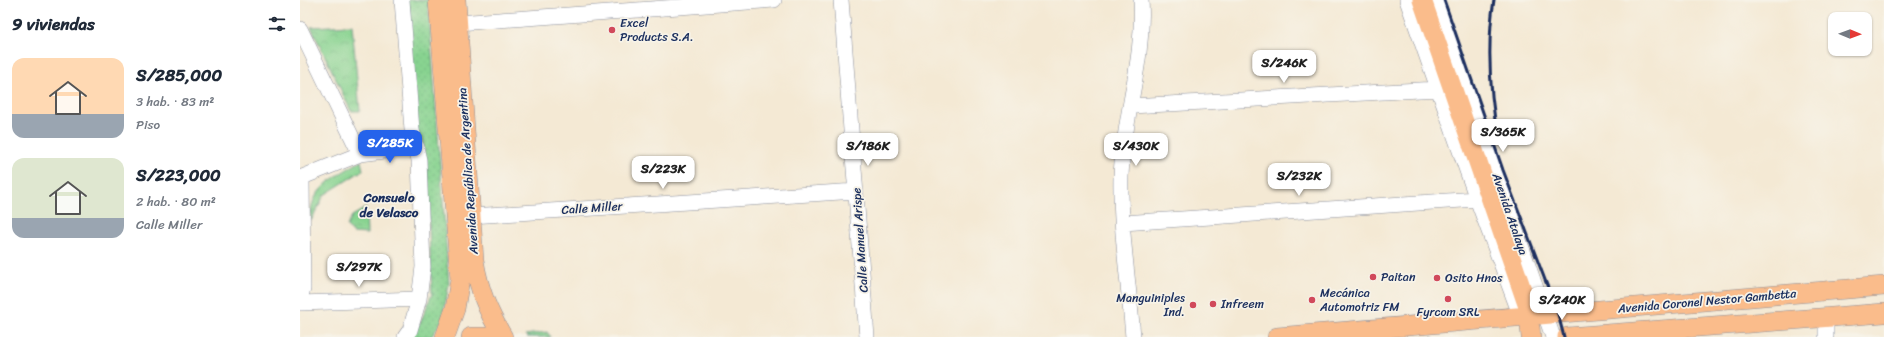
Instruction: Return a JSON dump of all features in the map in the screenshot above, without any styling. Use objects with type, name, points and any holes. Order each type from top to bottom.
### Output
[{"type":"main road","name":"Avenida República de Argentina","points":[[438,0],[460,279],[455,309],[445,337]]},
{"type":"main road","name":"Avenida República de Argentina","points":[[456,0],[477,281],[489,313],[503,337]]},
{"type":"main road","name":"Avenida Atalaya","points":[[1422,0],[1532,316],[1531,337]]},
{"type":"main road","name":"Avenida Coronel Nestor Gambetta","points":[[1277,337],[1884,286]]},
{"type":"main road","name":"Avenida Coronel Nestor Gambetta","points":[[1567,337],[1687,332],[1884,313]]},
{"type":"main road","points":[[471,337],[498,337]]},
{"type":"street","points":[[402,0],[412,130],[419,160],[422,266],[419,299],[410,330],[405,337]]},
{"type":"street","points":[[458,23],[774,0]]},
{"type":"street","name":"Calle Manuel Arispe","points":[[841,0],[867,337]]},
{"type":"street","points":[[1133,337],[1123,223],[1121,177],[1125,138],[1143,24],[1141,0]]},
{"type":"street","name":"Avenida Atalaya","points":[[1407,0],[1477,199],[1532,316],[1553,337]]},
{"type":"street","name":"Avenida Atalaya","points":[[1435,0],[1532,316]]},
{"type":"street","points":[[300,29],[360,154]]},
{"type":"street","points":[[1131,106],[1438,89]]},
{"type":"street","points":[[300,299],[303,289],[301,178],[360,154],[417,147]]},
{"type":"street","name":"Calle Miller","points":[[471,216],[856,190]]},
{"type":"street","points":[[1123,223],[1477,199]]},
{"type":"street","points":[[300,303],[419,299]]},
{"type":"street","points":[[1826,318],[1826,337]]},
{"type":"green space","points":[[406,0],[428,0],[449,284],[442,321],[431,337],[410,337],[421,321],[432,294],[426,158],[416,129]]},
{"type":"green space","points":[[352,25],[360,111],[351,111],[311,27]]},
{"type":"green space","points":[[361,161],[363,170],[324,195],[311,221],[311,210],[314,200],[319,192],[334,178]]},
{"type":"green space","points":[[366,208],[367,234],[353,233],[347,226],[352,216]]},
{"type":"green space","points":[[547,332],[551,337],[527,337],[525,335]]},
{"type":"railway","points":[[1444,0],[1503,170],[1558,314],[1564,337]]},
{"type":"railway","points":[[1494,0],[1490,36],[1490,72],[1493,108],[1499,144]]},
{"type":"place","name":"Excel Products S.A.","points":[[612,30]]},
{"type":"place","name":"Paitan","points":[[1373,277]]},
{"type":"place","name":"Osito Hnos","points":[[1437,278]]},
{"type":"place","name":"Fyrcom SRL","points":[[1448,299]]},
{"type":"place","name":"Mecánica Automotriz FM","points":[[1312,300]]},
{"type":"place","name":"Infreem","points":[[1213,304]]},
{"type":"place","name":"Manguiniples Ind.","points":[[1193,305]]},
{"type":"district","name":"Consuelo de Velasco","points":[[389,204]]}]
